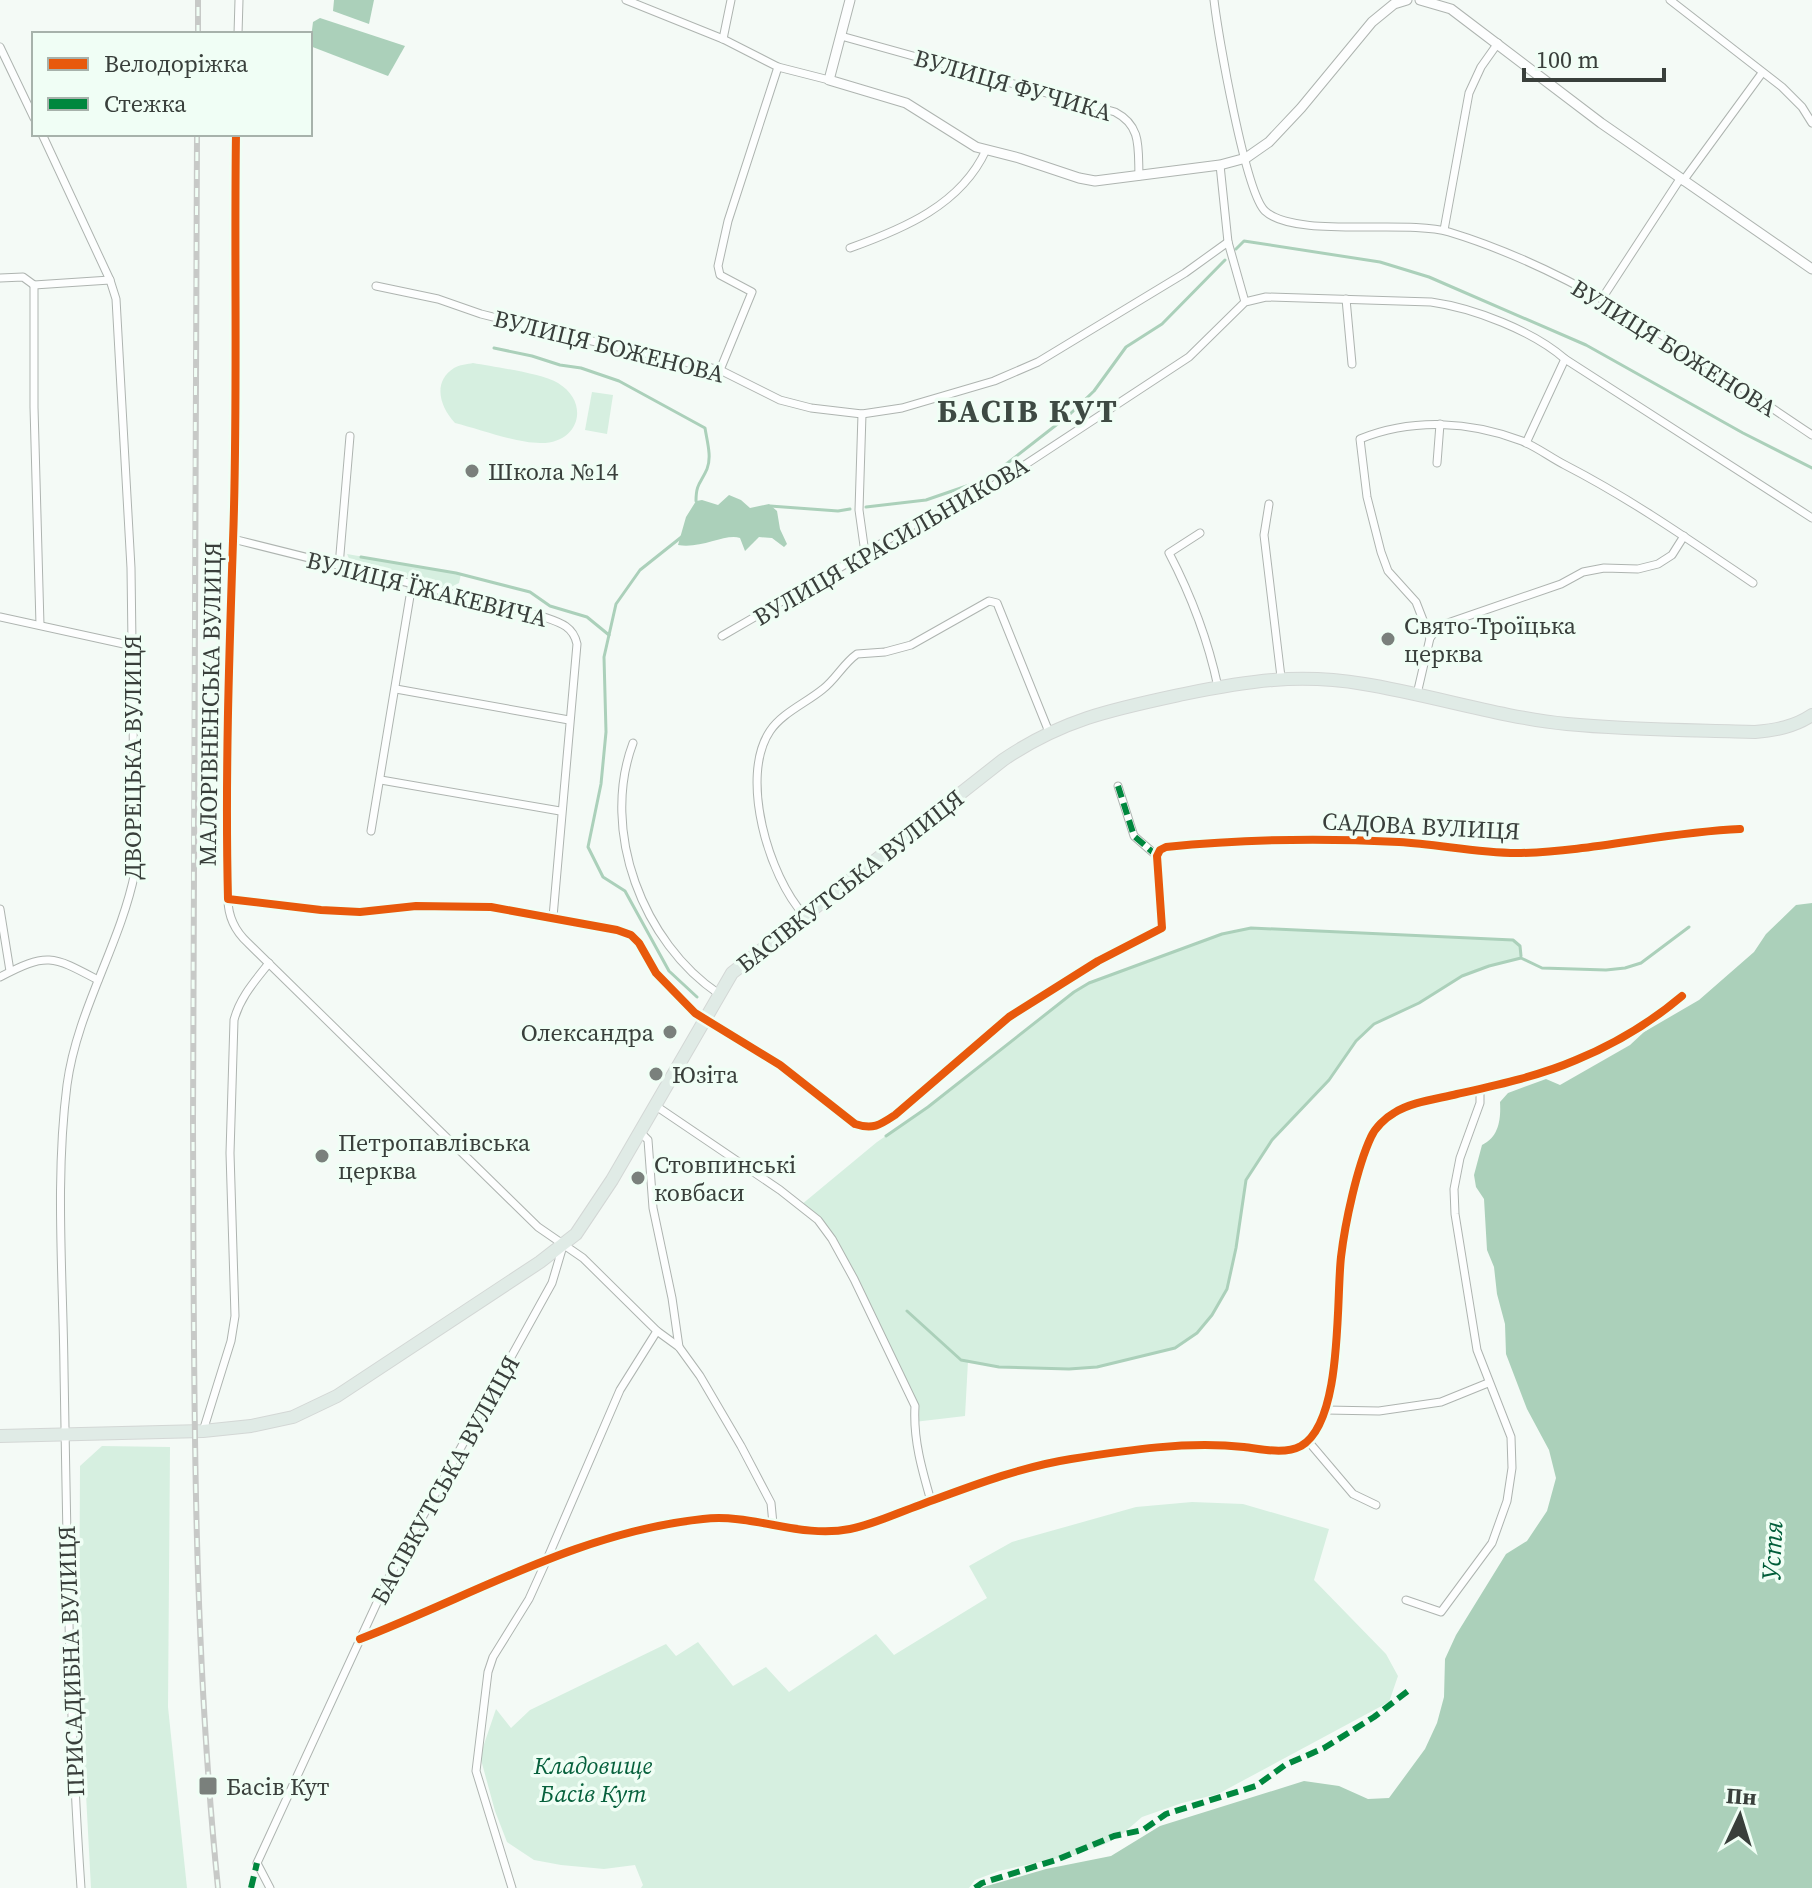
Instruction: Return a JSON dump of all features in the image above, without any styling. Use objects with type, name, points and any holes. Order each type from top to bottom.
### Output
[{"type":"main road","name":"БАСІВКУТСЬКА ВУЛИЦЯ","points":[[0,1436],[203,1431],[273,1422],[316,1408],[563,1246],[581,1227],[641,1133],[732,973],[1003,760],[1049,732],[1119,707],[1281,677],[1362,683],[1527,718],[1580,725],[1755,732],[1800,723],[1812,715]]},
{"type":"street","points":[[238,32],[239,0]]},
{"type":"street","points":[[626,0],[723,39],[778,67],[906,103],[976,147],[1095,181],[1220,165],[1246,158],[1279,133],[1372,22],[1394,4],[1407,0]]},
{"type":"street","points":[[723,39],[731,0]]},
{"type":"street","points":[[829,80],[850,0]]},
{"type":"street","name":"ВУЛИЦЯ БОЖЕНОВА","points":[[1214,0],[1221,58],[1252,189],[1266,212],[1280,220],[1334,227],[1444,230],[1539,266],[1603,297],[1812,435]]},
{"type":"street","points":[[1420,0],[1451,9],[1601,123],[1812,269]]},
{"type":"street","points":[[1670,0],[1790,95],[1812,123]]},
{"type":"street","name":"ВУЛИЦЯ ФУЧИКА","points":[[841,36],[1115,112],[1127,118],[1135,131],[1139,176]]},
{"type":"street","points":[[1444,230],[1469,93],[1481,67],[1498,43]]},
{"type":"street","points":[[0,47],[32,114]]},
{"type":"street","points":[[720,370],[752,292],[720,275],[718,266],[728,221],[778,67]]},
{"type":"street","points":[[1603,297],[1681,180],[1762,73]]},
{"type":"street","name":"ДВОРЕЦЬКА ВУЛИЦЯ","points":[[43,136],[116,299],[133,646],[135,872],[129,904],[81,1024],[68,1084],[62,1167],[65,1434]]},
{"type":"street","name":"МАЛОРІВНЕНСЬКА ВУЛИЦЯ","points":[[236,136],[233,539],[228,627],[225,811],[228,899],[360,912],[416,906],[491,907],[599,926],[631,935],[668,988],[703,1020]]},
{"type":"street","points":[[850,248],[926,216],[954,193],[986,150]]},
{"type":"street","points":[[1220,165],[1228,242],[1245,302],[1266,297],[1455,305],[1553,348],[1565,359],[1812,518]]},
{"type":"street","name":"ВУЛИЦЯ БОЖЕНОВА","points":[[376,286],[438,299],[481,314],[561,334],[720,370],[780,400],[811,408],[862,414],[902,408],[994,381],[1038,362],[1185,273],[1228,242]]},
{"type":"street","points":[[0,278],[23,277],[34,285],[110,280]]},
{"type":"street","points":[[34,285],[40,625]]},
{"type":"street","points":[[1346,299],[1352,364]]},
{"type":"street","name":"ВУЛИЦЯ КРАСИЛЬНИКОВА","points":[[722,636],[928,517],[976,497],[1031,462],[1189,357],[1245,302]]},
{"type":"street","points":[[1526,443],[1565,359]]},
{"type":"street","points":[[862,414],[859,510],[865,553]]},
{"type":"street","points":[[1437,463],[1440,424]]},
{"type":"street","points":[[1430,638],[1416,602],[1388,571],[1381,552],[1367,497],[1360,439],[1410,425],[1440,424],[1481,430],[1526,443],[1595,480],[1753,583]]},
{"type":"street","points":[[339,566],[350,436]]},
{"type":"street","points":[[1269,504],[1264,535],[1281,677]]},
{"type":"street","points":[[1200,533],[1169,553],[1197,611],[1218,687]]},
{"type":"street","points":[[1417,694],[1430,638],[1439,626],[1561,584],[1583,572],[1604,568],[1638,569],[1665,562],[1684,536]]},
{"type":"street","name":"ВУЛИЦЯ ЇЖАКЕВИЧА","points":[[233,539],[541,616],[574,632],[577,644],[553,917]]},
{"type":"street","points":[[371,831],[412,584]]},
{"type":"street","points":[[804,915],[779,875],[759,816],[756,800],[760,757],[768,733],[776,723],[824,689],[857,654],[885,652],[911,645],[989,601],[997,603],[1049,732]]},
{"type":"street","points":[[0,617],[133,646]]},
{"type":"street","points":[[396,689],[569,720]]},
{"type":"street","points":[[633,743],[622,815],[630,870],[661,934],[678,960],[719,994]]},
{"type":"street","points":[[381,780],[560,811]]},
{"type":"street","points":[[703,1020],[780,1065],[855,1124],[867,1128],[878,1127],[1009,1017],[1060,983],[1162,928],[1157,856],[1134,836],[1118,786]]},
{"type":"street","name":"САДОВА ВУЛИЦЯ","points":[[1157,856],[1166,847],[1260,839],[1400,842],[1500,853],[1534,852],[1684,832],[1740,829]]},
{"type":"street","points":[[228,899],[228,911],[239,934],[538,1227],[583,1258],[657,1331],[679,1347],[700,1376],[741,1446],[771,1503],[773,1524]]},
{"type":"street","points":[[0,909],[10,971]]},
{"type":"street","points":[[0,977],[48,958],[61,961],[98,980]]},
{"type":"street","points":[[203,1431],[231,1341],[235,1316],[230,1153],[234,1020],[246,992],[269,963]]},
{"type":"street","points":[[360,1639],[586,1543],[696,1520],[730,1518],[797,1531],[829,1532],[886,1519],[1012,1474],[1060,1461],[1124,1450],[1192,1445],[1276,1451],[1295,1449],[1308,1441],[1326,1410],[1335,1360],[1337,1303],[1346,1221],[1372,1133],[1395,1112],[1557,1067],[1596,1052],[1651,1021],[1682,996]]},
{"type":"street","points":[[1406,1600],[1441,1612],[1492,1543],[1502,1522],[1511,1485],[1511,1437],[1477,1350],[1457,1242],[1454,1189],[1460,1158],[1480,1103],[1480,1089]]},
{"type":"street","points":[[656,1106],[801,1205],[827,1231],[915,1406],[914,1422],[920,1461],[931,1501]]},
{"type":"street","points":[[641,1133],[648,1140],[653,1208],[679,1347]]},
{"type":"street","name":"БАСІВКУТСЬКА ВУЛИЦЯ","points":[[270,1888],[257,1863],[387,1581],[552,1283],[563,1246]]},
{"type":"street","points":[[512,1888],[476,1771],[488,1672],[493,1657],[529,1599],[620,1390],[657,1331]]},
{"type":"street","points":[[1326,1410],[1379,1411],[1441,1402],[1488,1383]]},
{"type":"street","name":"ПРИСАДИБНА ВУЛИЦЯ","points":[[65,1434],[70,1671],[81,1888]]},
{"type":"street","points":[[1308,1441],[1353,1494],[1376,1505]]},
{"type":"green space","points":[[473,363],[529,373],[558,383],[575,401],[576,421],[572,430],[553,442],[540,443],[455,423],[442,402],[443,380],[454,368]]},
{"type":"green space","points":[[592,392],[613,395],[607,434],[585,430]]},
{"type":"green space","points":[[347,554],[461,574],[459,583],[449,588],[351,563]]},
{"type":"green space","points":[[1251,928],[1513,940],[1520,946],[1521,958],[1462,976],[1419,1003],[1374,1024],[1356,1041],[1329,1080],[1272,1140],[1246,1180],[1227,1289],[1197,1333],[1175,1348],[1097,1367],[999,1367],[968,1361],[965,1416],[914,1422],[914,1406],[832,1239],[801,1205],[877,1142],[928,1107],[1074,992],[1089,983],[1222,934]]},
{"type":"green space","points":[[102,1446],[170,1447],[168,1707],[187,1888],[91,1888],[79,1663],[80,1466]]},
{"type":"green space","name":"Кладовище Басів Кут","points":[[1192,1502],[1243,1504],[1329,1529],[1314,1580],[1386,1654],[1398,1676],[1389,1702],[1218,1794],[1142,1817],[1120,1836],[1103,1845],[1077,1854],[999,1871],[975,1880],[969,1888],[641,1888],[643,1885],[635,1865],[604,1869],[561,1865],[534,1860],[507,1842],[480,1756],[496,1709],[511,1728],[530,1710],[666,1644],[676,1656],[698,1642],[733,1686],[766,1667],[789,1692],[876,1634],[894,1655],[987,1598],[969,1566],[1012,1542],[1136,1507]]},
{"type":"water","points":[[334,0],[374,0],[369,24],[333,11]]},
{"type":"water","points":[[320,18],[405,46],[388,76],[312,47],[313,22]]},
{"type":"water","points":[[729,495],[750,508],[769,504],[777,511],[787,544],[784,547],[772,538],[759,537],[745,551],[740,538],[734,537],[696,545],[678,545],[686,517],[696,501],[718,505]]},
{"type":"water","name":"Устя","points":[[1812,903],[1812,1888],[980,1888],[1046,1869],[1111,1856],[1160,1826],[1304,1781],[1339,1786],[1368,1799],[1389,1798],[1425,1749],[1437,1723],[1444,1697],[1445,1659],[1456,1635],[1506,1554],[1527,1541],[1547,1511],[1556,1478],[1549,1450],[1527,1409],[1506,1354],[1505,1324],[1494,1267],[1487,1250],[1484,1199],[1476,1187],[1474,1175],[1482,1145],[1488,1142],[1498,1127],[1500,1102],[1508,1093],[1546,1079],[1560,1085],[1630,1045],[1644,1032],[1699,1000],[1754,952],[1766,934],[1796,905]]},
{"type":"waterway","points":[[1236,249],[1244,241],[1380,262],[1429,277],[1586,345],[1812,468]]},
{"type":"waterway","points":[[866,507],[926,500],[987,479],[1069,415],[1094,391],[1126,347],[1162,324],[1225,260]]},
{"type":"waterway","points":[[494,348],[581,368],[619,381],[705,428],[709,459],[696,501]]},
{"type":"waterway","points":[[770,506],[838,511],[850,509]]},
{"type":"waterway","points":[[684,535],[640,570],[616,604],[604,657],[606,732],[601,784],[588,847],[603,877],[625,891],[669,971],[697,997]]},
{"type":"waterway","points":[[361,557],[456,573],[530,592],[550,606],[587,617],[609,635]]},
{"type":"waterway","points":[[907,1311],[961,1360],[999,1367],[1097,1367],[1175,1348],[1197,1333],[1227,1289],[1246,1180],[1272,1140],[1329,1080],[1356,1041],[1374,1024],[1419,1003],[1462,976],[1489,966],[1521,958],[1542,968],[1625,968],[1641,963],[1689,927]]},
{"type":"waterway","points":[[886,1136],[928,1107],[1074,992],[1089,983],[1222,934],[1251,928],[1513,940],[1520,946],[1521,956]]},
{"type":"railway","points":[[198,0],[198,32]]},
{"type":"railway","points":[[197,136],[194,1409],[203,1697],[218,1888]]},
{"type":"marked path","points":[[1118,786],[1134,836],[1157,856]]},
{"type":"marked path","points":[[975,1888],[1114,1836],[1143,1830],[1166,1814],[1256,1786],[1285,1765],[1324,1748],[1374,1717],[1408,1691]]},
{"type":"marked path","points":[[251,1888],[257,1863]]},
{"type":"cycle path","points":[[236,136],[228,899],[360,912],[416,906],[491,907],[617,930],[631,935],[639,943],[656,973],[695,1013],[780,1065],[855,1124],[872,1126],[895,1115],[1009,1017],[1098,961],[1162,928],[1157,856],[1166,847],[1253,841],[1341,840],[1521,853],[1740,829]]},
{"type":"cycle path","points":[[360,1639],[570,1551],[657,1526],[722,1518],[813,1531],[850,1529],[995,1478],[1071,1459],[1179,1446],[1222,1445],[1280,1451],[1301,1446],[1315,1433],[1331,1387],[1345,1228],[1361,1164],[1378,1127],[1408,1106],[1518,1080],[1576,1060],[1632,1032],[1682,996]]},
{"type":"place","name":"Школа №14","points":[[472,471]]},
{"type":"place","name":"Свято-Троїцька церква","points":[[1388,639]]},
{"type":"place","name":"Олександра","points":[[670,1032]]},
{"type":"place","name":"Юзіта","points":[[656,1074]]},
{"type":"place","name":"Петропавлівська церква","points":[[322,1156]]},
{"type":"place","name":"Стовпинські ковбаси","points":[[638,1178]]},
{"type":"place","name":"Басів Кут","points":[[208,1786]]},
{"type":"district","name":"БАСІВ КУТ","points":[[1028,411]]}]
